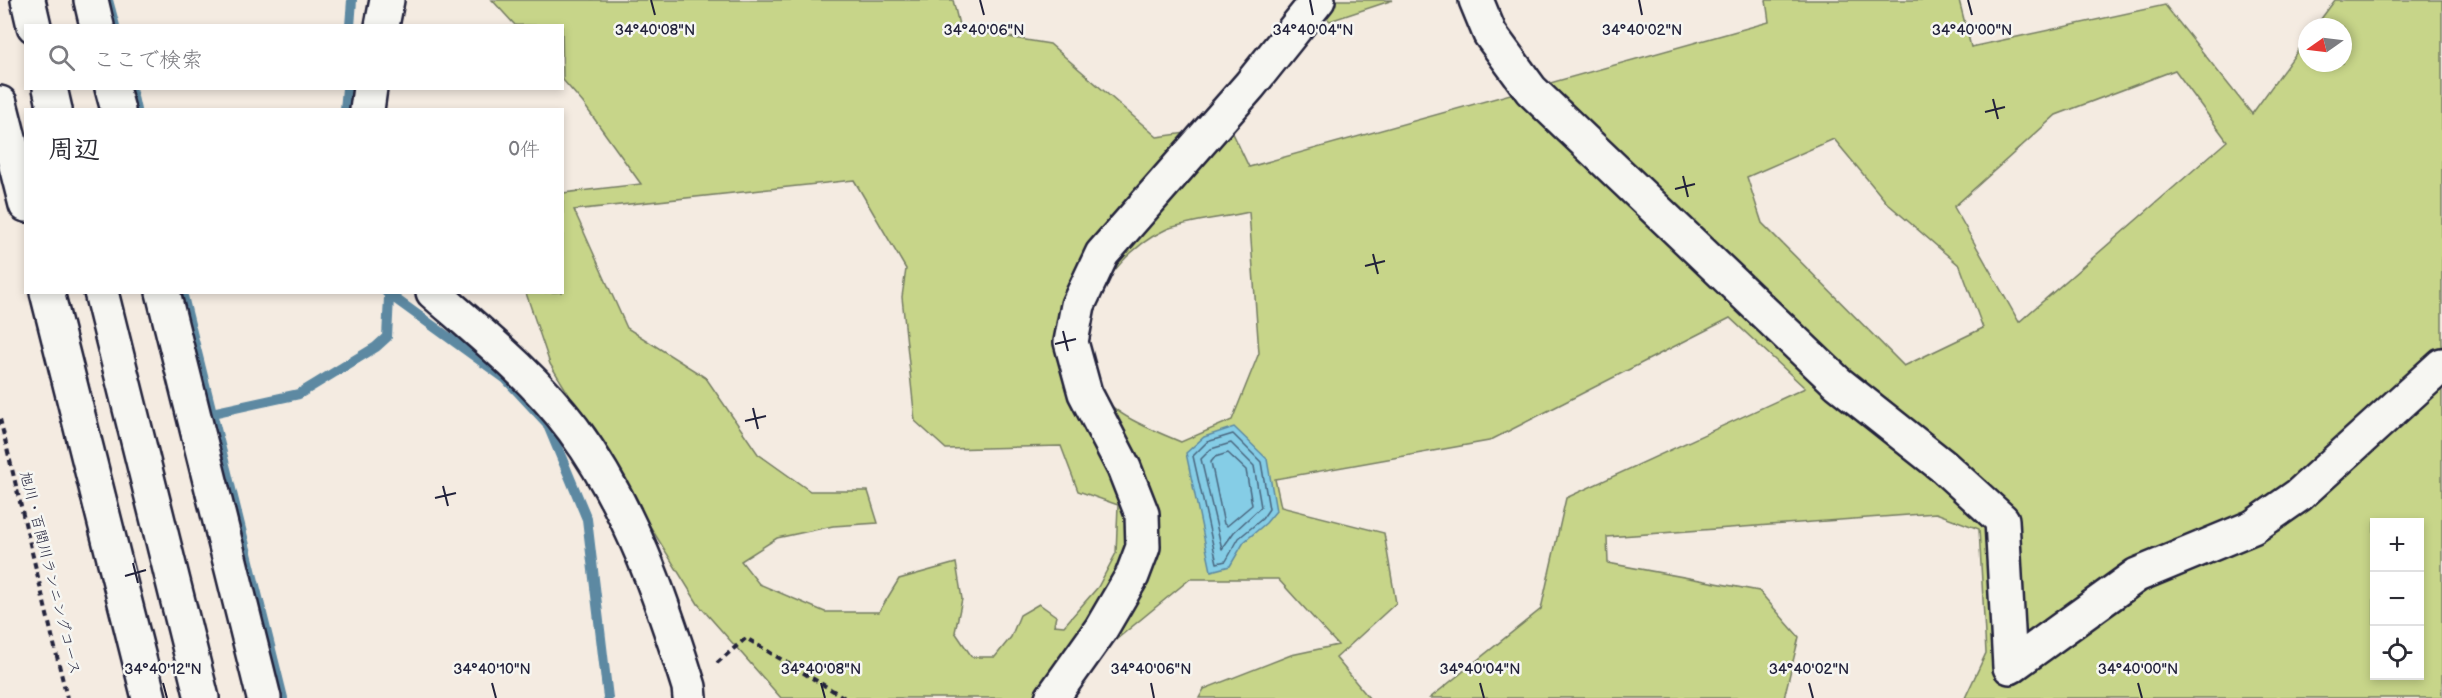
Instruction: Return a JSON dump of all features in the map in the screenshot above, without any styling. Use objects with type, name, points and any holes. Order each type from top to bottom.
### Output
[{"type":"street","points":[[28,0],[34,24]]},
{"type":"street","points":[[91,0],[97,24]]},
{"type":"street","points":[[382,24],[387,0]]},
{"type":"street","points":[[1052,698],[1101,629],[1132,576],[1143,547],[1142,514],[1125,468],[1085,393],[1071,342],[1078,305],[1102,254],[1250,85],[1318,0]]},
{"type":"street","points":[[1476,0],[1490,34],[1532,90],[1838,383],[1944,466],[2002,520],[2010,667],[2137,575],[2253,527],[2298,495],[2442,365]]},
{"type":"street","points":[[50,90],[55,108]]},
{"type":"street","points":[[113,90],[117,108]]},
{"type":"street","points":[[367,108],[370,90]]},
{"type":"street","points":[[0,104],[24,198]]},
{"type":"street","points":[[48,294],[149,698]]},
{"type":"street","points":[[101,294],[202,698]]},
{"type":"street","points":[[163,294],[264,698]]},
{"type":"street","points":[[435,294],[521,370],[579,439],[617,498],[666,615],[690,692]]},
{"type":"path","name":"旭川・百間川ランニングコース","points":[[0,419],[68,698]]},
{"type":"path","points":[[690,692],[746,638],[845,698]]},
{"type":"green space","points":[[492,0],[953,0],[960,29],[1050,44],[1157,137],[1230,127],[1249,167],[1769,22],[1766,0],[1959,0],[1971,47],[2165,5],[2252,114],[2298,50],[2298,72],[2352,72],[2352,18],[2322,18],[2335,0],[2442,0],[2442,698],[1965,698],[1986,653],[1979,529],[1936,513],[1607,537],[1608,563],[1759,591],[1799,637],[1784,698],[1430,698],[1541,609],[1566,498],[1805,388],[1730,318],[1489,441],[1275,479],[1281,507],[1384,533],[1396,603],[1336,658],[1369,698],[1199,698],[1204,689],[1291,655],[1338,645],[1278,579],[1190,579],[1089,662],[1063,698],[781,698],[698,604],[550,364],[526,294],[564,294],[564,193],[641,184],[583,103],[564,81],[564,24],[514,24]],"holes":[[[2175,70],[2227,141],[2019,322],[1954,207],[2056,115]],[[1834,139],[1887,203],[1960,266],[1983,328],[1904,366],[1762,223],[1747,177]],[[854,180],[906,269],[902,297],[915,421],[946,449],[1061,446],[1078,491],[1118,505],[1116,553],[1098,587],[1064,626],[1054,625],[1056,616],[1039,604],[1020,615],[1011,637],[995,657],[972,657],[955,632],[962,599],[956,563],[899,579],[879,612],[825,612],[759,584],[741,561],[777,538],[833,526],[878,523],[868,491],[810,491],[758,454],[706,378],[627,328],[574,210]],[[1249,212],[1259,353],[1232,420],[1181,442],[1130,419],[1106,400],[1091,364],[1087,344],[1087,326],[1098,297],[1116,269],[1126,257],[1151,237],[1173,227]]]},
{"type":"green space","points":[[1306,0],[1393,0],[1330,21]]},
{"type":"water","points":[[1234,427],[1267,459],[1276,511],[1244,542],[1230,566],[1211,571],[1186,453],[1204,437]]},
{"type":"waterway","points":[[108,0],[114,24]]},
{"type":"waterway","points":[[350,24],[352,0]]},
{"type":"waterway","points":[[131,90],[136,108]]},
{"type":"waterway","points":[[345,108],[347,90]]},
{"type":"waterway","points":[[182,294],[283,698]]},
{"type":"waterway","points":[[389,294],[506,379],[547,423],[587,519],[608,698]]},
{"type":"waterway","points":[[212,413],[299,394],[376,347],[387,337],[389,297]]}]
